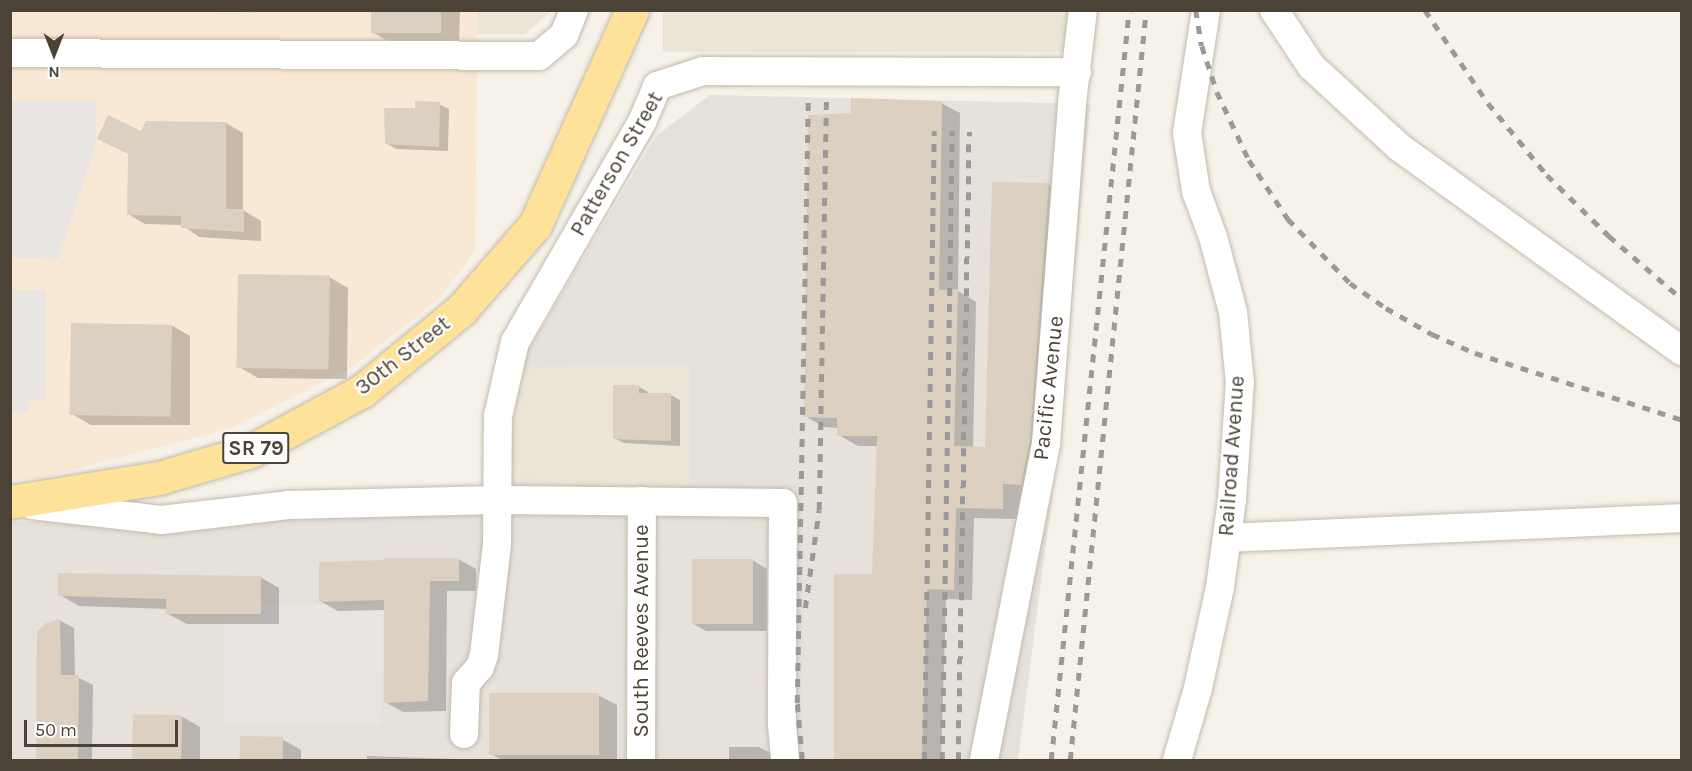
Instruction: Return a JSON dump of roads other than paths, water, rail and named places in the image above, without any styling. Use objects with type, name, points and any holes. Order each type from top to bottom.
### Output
[{"type":"main road","name":"30th Street","points":[[13,502],[159,478],[251,451],[362,391],[461,310],[535,225],[632,10]]},
{"type":"street","name":"Pacific Avenue","points":[[984,760],[1046,443],[1083,10]]},
{"type":"street","name":"Railroad Avenue","points":[[1177,760],[1198,688],[1228,538],[1240,383],[1233,312],[1213,237],[1196,191],[1186,133],[1206,10]]},
{"type":"street","points":[[1274,10],[1311,66],[1399,147],[1682,351]]},
{"type":"street","points":[[10,53],[507,58],[538,56],[569,23]]},
{"type":"street","name":"Patterson Street","points":[[464,734],[466,684],[480,667],[484,655],[497,544],[498,416],[515,342],[642,122],[657,86],[703,71],[1077,72]]},
{"type":"street","name":"30th Street","points":[[13,502],[161,520],[288,505],[496,500],[783,503],[782,723],[785,760]]},
{"type":"street","name":"South Reeves Avenue","points":[[641,760],[642,501]]},
{"type":"street","points":[[1228,538],[1682,518]]},
{"type":"railway","points":[[1051,760],[1129,10]]},
{"type":"railway","points":[[1070,760],[1146,10]]},
{"type":"railway","points":[[1196,10],[1202,46],[1217,92],[1249,160],[1288,219],[1350,283],[1386,308],[1432,334],[1475,353],[1682,420]]},
{"type":"railway","points":[[1425,10],[1488,103],[1547,175],[1609,236],[1682,299]]},
{"type":"railway","points":[[802,760],[797,703],[808,100]]},
{"type":"railway","points":[[805,608],[819,510],[826,100]]},
{"type":"railway","points":[[924,760],[934,131]]},
{"type":"railway","points":[[942,760],[952,131]]},
{"type":"railway","points":[[958,760],[969,132]]}]
